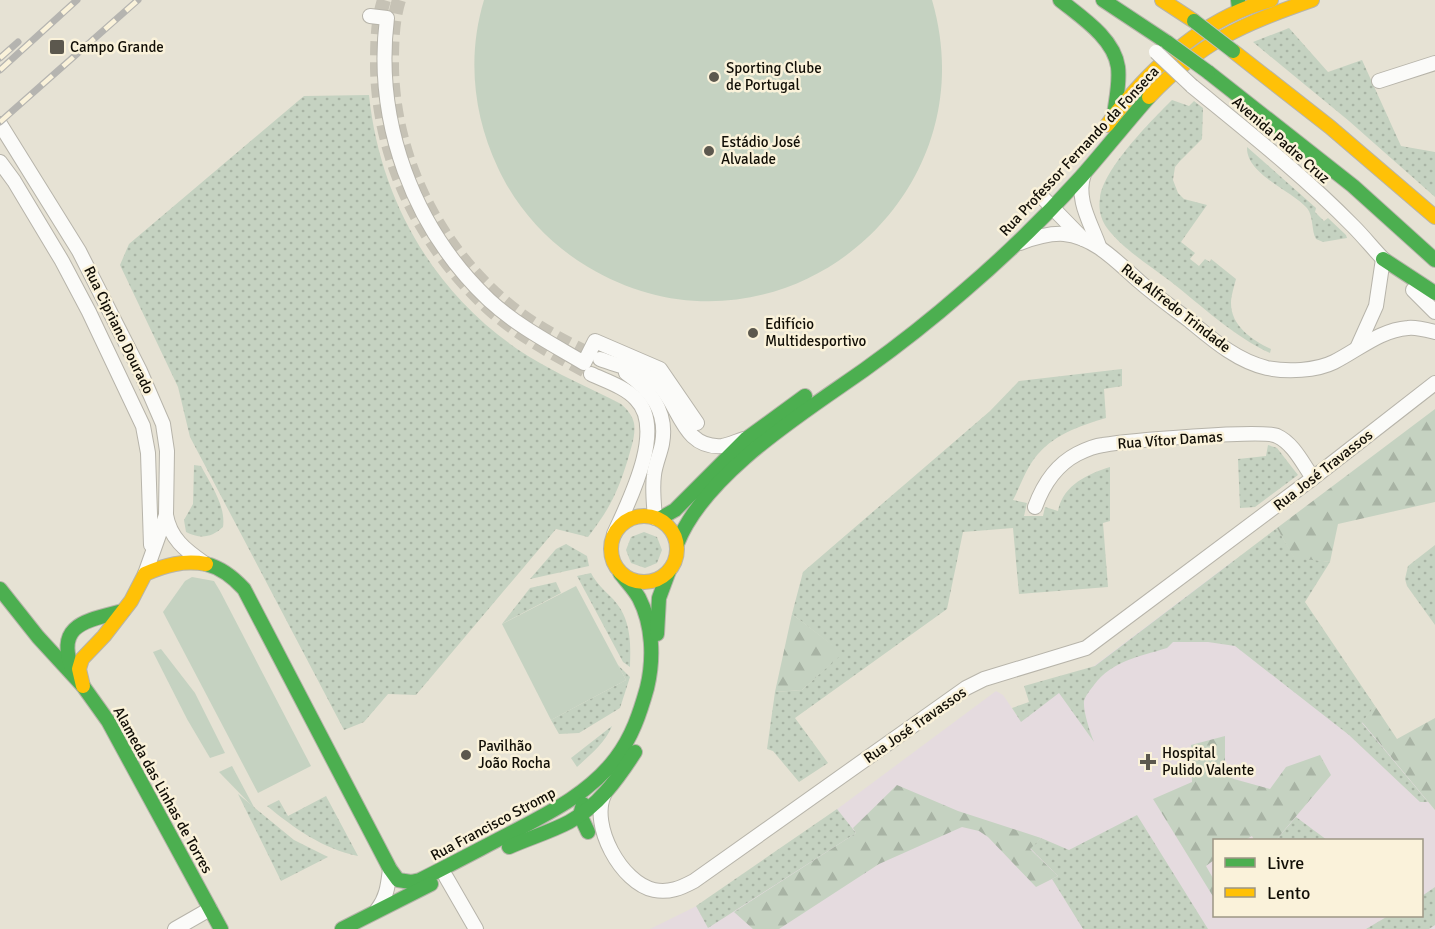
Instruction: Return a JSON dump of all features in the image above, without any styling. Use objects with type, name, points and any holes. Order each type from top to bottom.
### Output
[{"type":"main road","points":[[1059,0],[1112,48],[1118,72],[1114,115]]},
{"type":"main road","name":"Avenida Padre Cruz","points":[[1103,0],[1208,72],[1307,148],[1402,228],[1435,261]]},
{"type":"main road","points":[[1162,0],[1194,21],[1330,127],[1435,217]]},
{"type":"main road","points":[[1178,0],[1194,21]]},
{"type":"main road","name":"Rua Professor Fernando da Fonseca","points":[[677,544],[682,530],[696,508],[746,457],[890,352],[934,317],[1015,245],[1114,115],[1154,71],[1238,5],[1271,0]]},
{"type":"main road","name":"Rua Professor Fernando da Fonseca","points":[[657,519],[675,510],[728,454],[746,439],[775,416],[881,344],[928,307],[1048,204],[1085,172],[1150,94],[1196,54],[1236,28],[1312,0]]},
{"type":"main road","points":[[1216,39],[1236,19],[1238,5]]},
{"type":"main road","points":[[1383,259],[1435,293]]},
{"type":"main road","points":[[643,516],[657,519],[668,526],[677,544],[676,558],[669,571],[661,578],[651,582],[639,582],[620,573],[611,554],[614,534],[621,525],[631,518],[643,516]]},
{"type":"main road","points":[[83,686],[79,669],[82,659],[104,636],[131,601],[145,574],[175,561],[205,563],[226,570],[244,588],[390,869]]},
{"type":"main road","name":"Rua Francisco Stromp","points":[[342,929],[446,877],[563,825],[580,815],[604,795],[635,752],[649,718],[658,673],[657,609],[669,571]]},
{"type":"main road","name":"Rua Francisco Stromp","points":[[390,869],[398,880],[411,882],[420,880],[557,810],[601,777],[624,747],[636,725],[645,700],[650,673],[650,637],[645,611],[638,596],[620,573]]},
{"type":"main road","name":"Alameda das Linhas de Torres","points":[[0,589],[38,638],[83,686],[108,721],[221,929]]},
{"type":"main road","points":[[83,686],[67,658],[65,648],[70,632],[80,624],[123,611]]},
{"type":"main road","points":[[588,832],[580,815],[581,807],[601,777]]},
{"type":"street","name":"Avenida Padre Cruz","points":[[1097,0],[1352,225],[1435,312]]},
{"type":"street","points":[[370,16],[387,18],[384,63],[388,112],[402,164],[431,228],[459,267],[490,301],[536,335],[628,393],[636,399],[645,413],[649,427],[647,444],[634,488],[614,534]]},
{"type":"street","points":[[1379,81],[1435,63]]},
{"type":"street","name":"Rua Cipriano Dourado","points":[[0,124],[76,245],[158,410],[166,437],[166,515],[145,574]]},
{"type":"street","name":"Rua Cipriano Dourado","points":[[0,162],[62,261],[94,322],[143,426],[148,453],[151,556]]},
{"type":"street","name":"Rua Alfredo Trindade","points":[[1085,172],[1080,188],[1082,202],[1099,246]]},
{"type":"street","name":"Rua Alfredo Trindade","points":[[1048,204],[1084,241]]},
{"type":"street","name":"Rua Alfredo Trindade","points":[[1015,245],[1032,238],[1066,234],[1099,246],[1149,290],[1224,348],[1239,358],[1267,368],[1290,370],[1311,368],[1333,362],[1358,346],[1393,331],[1409,327],[1435,332]]},
{"type":"street","points":[[1358,346],[1376,306],[1383,259]]},
{"type":"street","points":[[588,368],[595,341],[660,369],[697,423]]},
{"type":"street","points":[[600,359],[646,375],[656,382],[666,392],[691,436],[697,440],[722,446],[746,439]]},
{"type":"street","points":[[615,365],[644,386],[661,413],[663,440],[654,473],[657,519]]},
{"type":"street","name":"Rua José Travassos","points":[[563,825],[575,825],[609,848],[630,876],[640,884],[666,891],[687,885],[966,688],[984,679],[1086,648],[1313,478],[1435,383]]},
{"type":"street","name":"Rua Vítor Damas","points":[[1035,507],[1045,484],[1060,465],[1079,452],[1102,445],[1246,434],[1276,435],[1293,450],[1313,478]]},
{"type":"street","points":[[166,515],[175,538],[205,563]]},
{"type":"street","name":"Rua José Travassos","points":[[604,795],[600,814],[609,848]]},
{"type":"street","points":[[377,910],[387,893],[390,869]]},
{"type":"street","points":[[446,877],[476,929]]},
{"type":"street","points":[[175,929],[210,909]]},
{"type":"shaded area","name":"Hospital Pulido Valente","points":[[1233,561],[1435,810],[1435,929],[650,929],[727,891],[996,691],[1003,695],[1021,721]]},
{"type":"green space","name":"Estádio José Alvalade","points":[[484,0],[932,0],[942,75],[929,144],[898,204],[851,252],[793,285],[727,301],[658,296],[588,267],[560,248],[525,211],[506,183],[483,127],[475,85],[476,42]]},
{"type":"green space","points":[[1289,28],[1328,72],[1362,60],[1401,146],[1435,152],[1435,197],[1349,121],[1253,42]]},
{"type":"green space","points":[[369,95],[375,135],[400,209],[418,244],[440,276],[466,306],[495,333],[528,356],[621,404],[632,417],[634,432],[628,459],[616,491],[602,518],[588,537],[556,529],[416,695],[388,694],[364,722],[344,730],[190,437],[178,387],[120,265],[129,244],[304,96]]},
{"type":"green space","points":[[1172,100],[1189,106],[1194,101],[1203,108],[1202,139],[1175,167],[1173,180],[1178,193],[1184,199],[1207,205],[1181,242],[1195,253],[1190,259],[1199,266],[1205,259],[1210,262],[1211,259],[1236,279],[1231,303],[1235,319],[1250,337],[1271,349],[1270,353],[1231,329],[1120,243],[1102,218],[1100,198],[1110,173],[1129,146]]},
{"type":"green space","points":[[1247,147],[1316,208],[1315,212],[1324,221],[1328,218],[1347,238],[1323,242],[1316,239],[1311,215],[1307,208],[1261,173],[1249,157]]},
{"type":"green space","points":[[1122,369],[1122,386],[1104,389],[1106,418],[1076,428],[1041,451],[1025,474],[1013,500],[1027,503],[1024,516],[1043,516],[1045,507],[1058,511],[1065,494],[1071,487],[1085,477],[1110,467],[1110,521],[1103,523],[1108,587],[1019,594],[1013,528],[963,532],[947,609],[795,718],[828,763],[799,782],[773,751],[767,749],[775,692],[802,690],[842,653],[792,614],[803,572],[990,411],[1019,381]]},
{"type":"green space","points":[[1435,409],[1435,502],[1338,524],[1330,562],[1294,558],[1277,528]]},
{"type":"green space","points":[[1268,445],[1277,448],[1298,475],[1255,507],[1240,508],[1238,459],[1266,456]]},
{"type":"green space","points":[[194,465],[201,466],[217,496],[222,511],[223,527],[205,536],[196,536],[186,532],[184,520],[193,504]]},
{"type":"green space","points":[[1277,528],[1294,557],[1330,562],[1305,602],[1375,706],[1362,723],[1428,802],[1420,802],[1349,735],[1235,646],[1208,642],[1173,642],[1167,648],[1127,660],[1109,670],[1094,685],[1084,701],[1094,742],[1059,693],[1021,722],[1012,708],[1029,702],[1024,686],[1095,666]]},
{"type":"green space","points":[[644,532],[657,537],[662,550],[657,563],[645,568],[631,563],[626,550],[631,537]]},
{"type":"green space","points":[[566,544],[587,556],[589,566],[530,579],[556,549]]},
{"type":"green space","points":[[1435,545],[1435,625],[1407,586],[1405,579],[1408,566]]},
{"type":"green space","points":[[591,573],[619,606],[627,623],[630,640],[630,667],[623,662],[577,576]]},
{"type":"green space","points":[[192,577],[214,581],[311,766],[258,793],[163,612],[185,581]]},
{"type":"green space","points":[[556,582],[561,593],[502,624],[530,588]]},
{"type":"green space","points":[[576,586],[626,680],[551,720],[502,624]]},
{"type":"green space","points":[[792,614],[843,653],[802,690],[775,692]]},
{"type":"green space","points":[[161,649],[195,693],[225,753],[210,758],[153,652]]},
{"type":"green space","points":[[618,665],[630,677],[620,708],[579,733],[559,734],[551,720],[626,680]]},
{"type":"green space","points":[[1375,706],[1397,739],[1435,718],[1435,810],[1362,722]]},
{"type":"green space","points":[[612,726],[601,743],[577,767],[571,758]]},
{"type":"green space","points":[[1225,736],[1225,775],[1270,789],[1286,767],[1320,755],[1331,775],[1277,839],[1254,839],[1252,836],[1247,839],[1213,839],[1213,861],[1206,866],[1213,878],[1213,896],[1153,799],[1192,782],[1191,745]]},
{"type":"green space","points":[[232,766],[255,809],[219,772]]},
{"type":"green space","points":[[897,785],[958,811],[1041,838],[1030,849],[1058,876],[1036,887],[988,837],[979,831],[962,827],[879,864],[779,929],[753,929],[734,912],[856,833],[853,828]]},
{"type":"green space","points":[[238,794],[294,840],[328,857],[281,881]]},
{"type":"green space","points":[[326,796],[358,856],[345,853],[310,837],[267,806],[279,800],[288,816]]},
{"type":"green space","points":[[837,809],[856,833],[708,928],[696,906]]},
{"type":"green space","points":[[1137,815],[1208,929],[1083,929],[1052,879],[1058,876],[1030,848],[1041,838],[1069,850]]},
{"type":"green space","points":[[1296,817],[1326,839],[1277,839]]},
{"type":"green space","points":[[1435,887],[1435,925],[1429,929],[1366,929],[1386,917],[1423,917],[1423,895]]},
{"type":"tunnel","points":[[384,0],[377,42],[380,103],[386,136],[396,169],[425,231],[466,286],[491,310],[527,337],[591,374]]},
{"type":"tunnel","points":[[399,0],[392,42],[395,101],[410,164],[422,195],[438,224],[456,251],[501,299],[548,332],[598,358]]},
{"type":"railway","points":[[0,70],[77,0]]},
{"type":"railway","points":[[0,122],[138,0]]},
{"type":"railway","points":[[0,58],[18,42]]},
{"type":"traffic: fast","points":[[1060,0],[1095,29],[1115,56],[1118,67],[1118,91],[1114,115]]},
{"type":"traffic: fast","points":[[1103,0],[1168,43]]},
{"type":"traffic: fast","points":[[1238,0],[1239,9]]},
{"type":"traffic: fast","points":[[1194,21],[1233,51]]},
{"type":"traffic: fast","points":[[1168,43],[1208,72]]},
{"type":"traffic: fast","points":[[1208,72],[1353,186],[1435,260]]},
{"type":"traffic: fast","points":[[677,544],[691,518],[709,493],[732,469],[785,425],[903,341],[979,278],[1067,192],[1149,97]]},
{"type":"traffic: fast","points":[[1383,259],[1435,293]]},
{"type":"traffic: fast","points":[[659,519],[675,510],[746,439],[805,396]]},
{"type":"traffic: fast","points":[[206,564],[227,574],[244,589],[390,869],[398,880],[411,882],[442,869],[567,802],[605,771],[622,750],[635,724],[644,697],[649,677],[651,642],[644,608],[620,573]]},
{"type":"traffic: fast","points":[[657,634],[659,598],[669,571]]},
{"type":"traffic: fast","points":[[0,589],[38,637],[83,686],[108,721],[221,929]]},
{"type":"traffic: fast","points":[[73,671],[68,655],[71,634],[86,622],[123,611]]},
{"type":"traffic: fast","points":[[509,847],[562,826],[579,816],[606,792],[635,752]]},
{"type":"traffic: fast","points":[[583,804],[580,815],[588,832]]},
{"type":"traffic: fast","points":[[342,929],[431,884]]},
{"type":"traffic: slow","points":[[1162,0],[1194,21]]},
{"type":"traffic: slow","points":[[1107,125],[1141,84],[1179,48],[1222,19],[1271,0]]},
{"type":"traffic: slow","points":[[1149,97],[1205,48],[1243,27],[1312,0]]},
{"type":"traffic: slow","points":[[1233,51],[1330,127],[1435,217]]},
{"type":"traffic: slow","points":[[644,516],[657,518],[672,531],[677,549],[675,562],[662,577],[644,582],[631,580],[616,567],[611,549],[613,536],[626,521],[644,516]]},
{"type":"traffic: slow","points":[[83,686],[79,669],[82,659],[104,636],[131,601],[145,574],[175,564],[206,564]]},
{"type":"place","name":"Campo Grande","points":[[57,47]]},
{"type":"place","name":"Sporting Clube de Portugal","points":[[714,77]]},
{"type":"place","name":"Estádio José Alvalade","points":[[709,151]]},
{"type":"place","name":"Edifício Multidesportivo","points":[[753,333]]},
{"type":"place","name":"Pavilhão João Rocha","points":[[466,755]]},
{"type":"place","name":"Hospital Pulido Valente","points":[[1148,762]]}]
